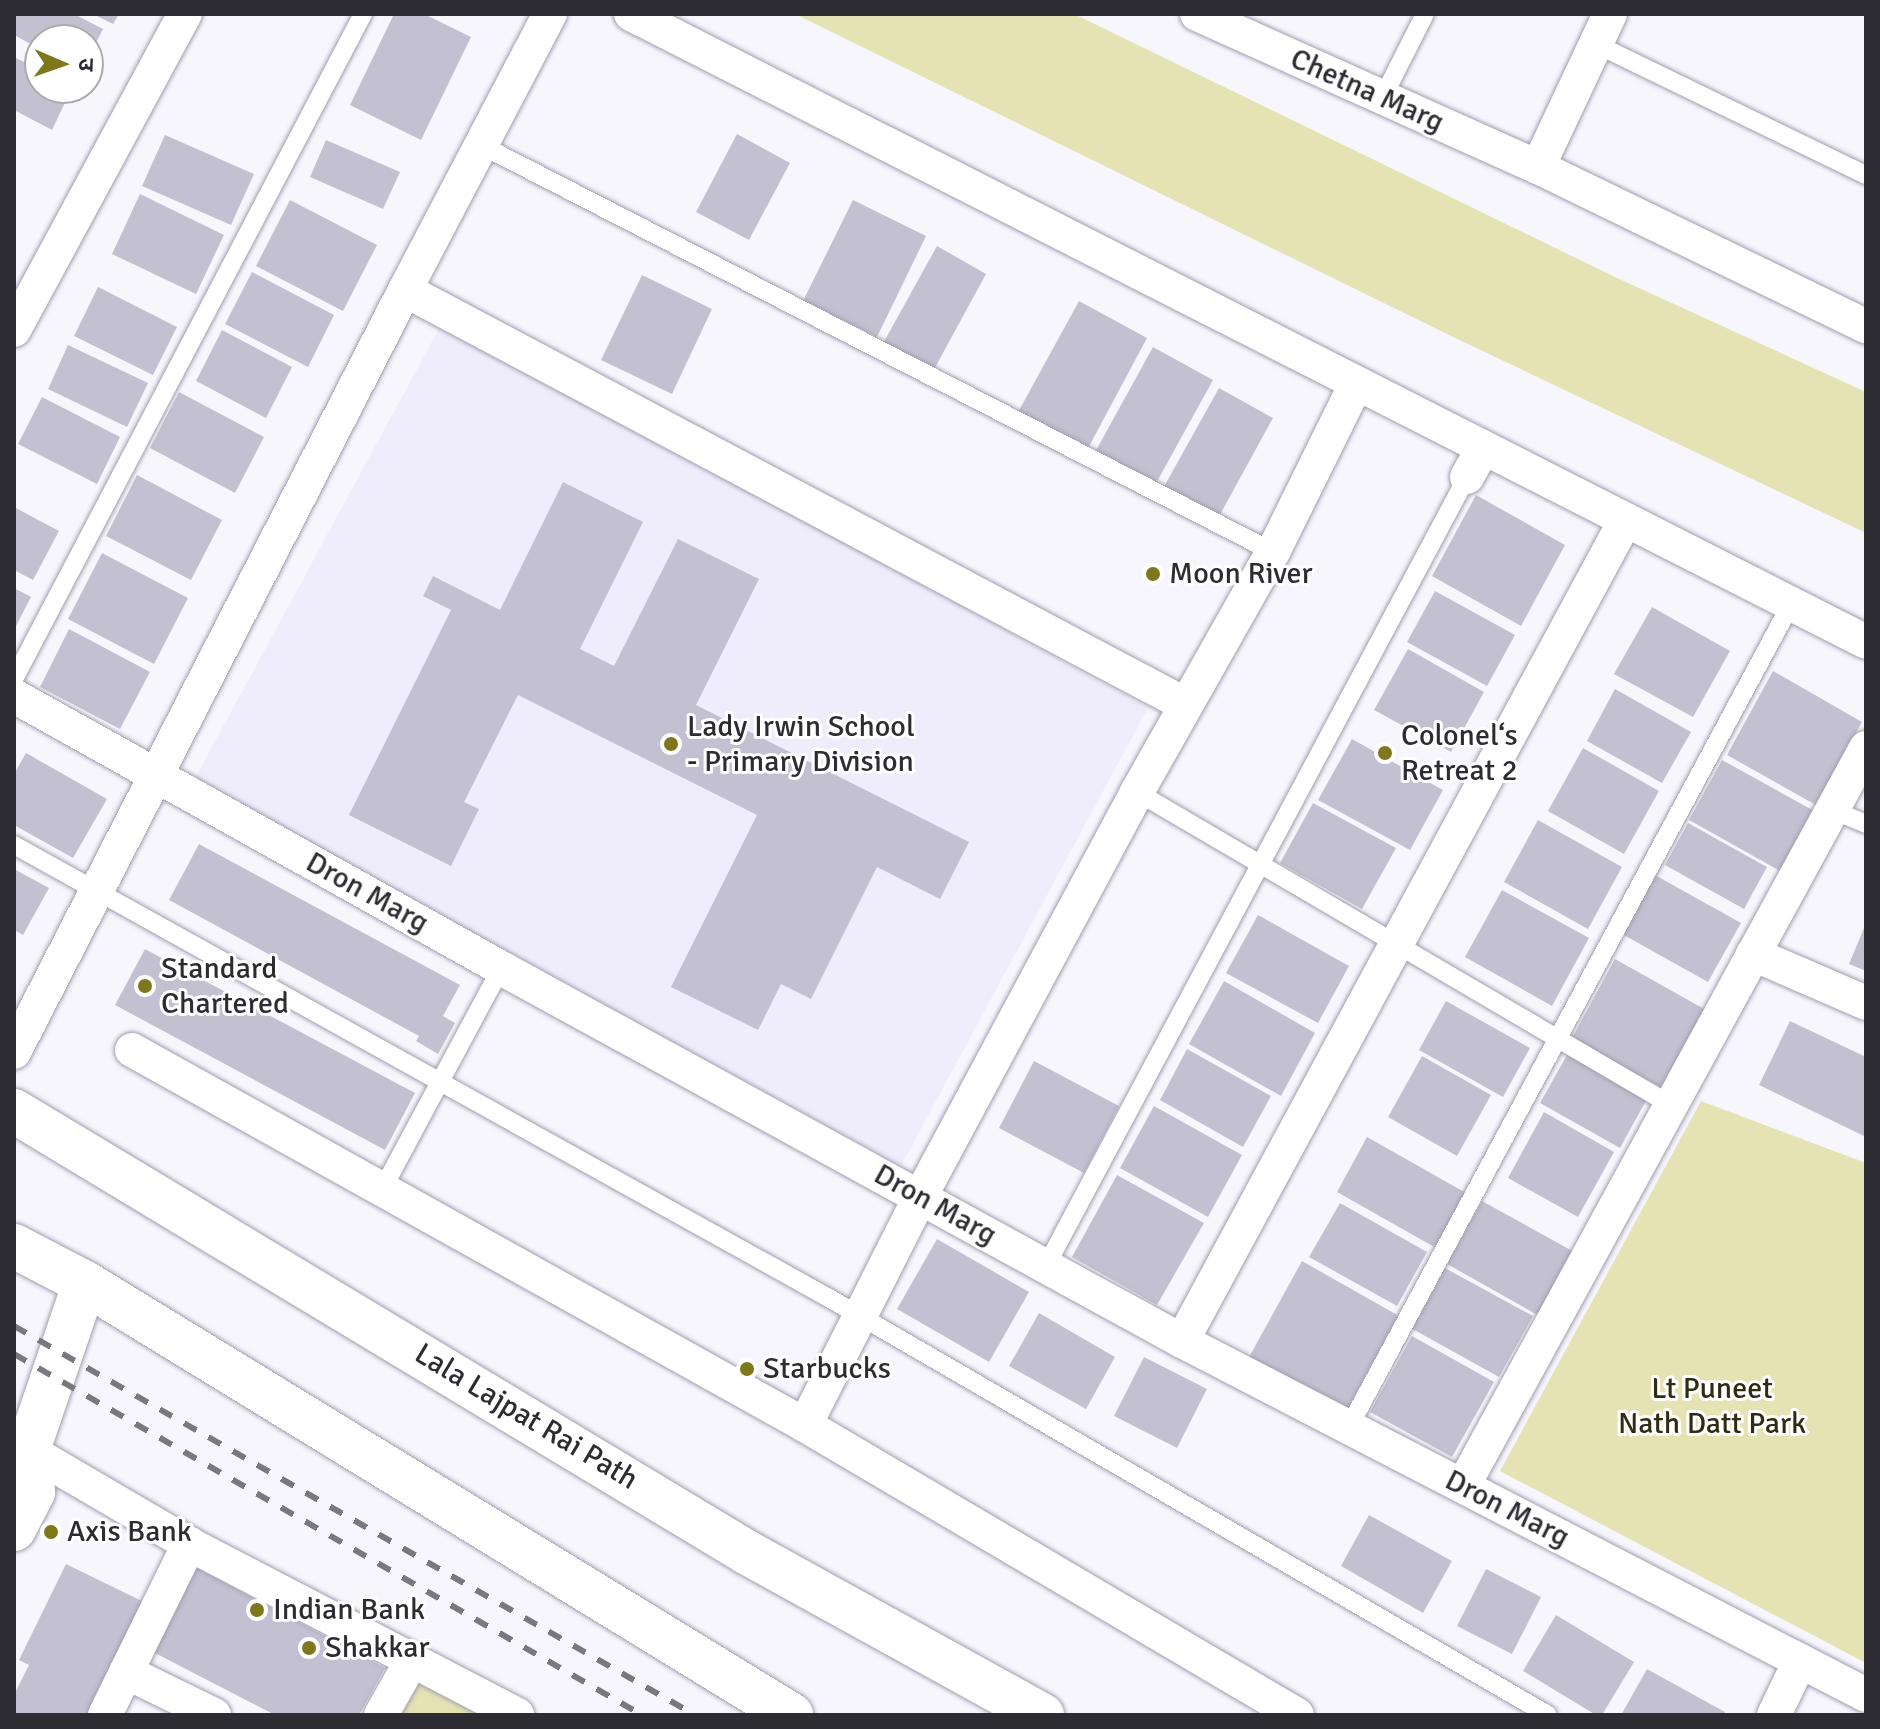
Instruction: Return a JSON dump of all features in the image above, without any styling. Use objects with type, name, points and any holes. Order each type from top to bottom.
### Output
[{"type":"main road","name":"Lala Lajpat Rai Path","points":[[14,1111],[748,1553],[1042,1715]]},
{"type":"main road","points":[[14,1246],[85,1283],[791,1715]]},
{"type":"main road","points":[[14,1529],[33,1492],[21,1454],[85,1283]]},
{"type":"street","points":[[14,330],[185,14]]},
{"type":"street","points":[[14,1052],[154,775],[550,14]]},
{"type":"street","points":[[631,14],[1356,384],[1475,463],[1625,521],[1866,642]]},
{"type":"street","name":"Chetna Marg","points":[[1197,14],[1231,21],[1382,99],[1538,167],[1866,326]]},
{"type":"street","points":[[1538,167],[1603,29]]},
{"type":"street","points":[[405,290],[1186,705]]},
{"type":"street","points":[[805,1425],[920,1197],[1137,792],[1273,552],[1356,384]]},
{"type":"street","points":[[1182,1341],[1625,521]]},
{"type":"street","name":"Dron Marg","points":[[14,696],[501,968],[1182,1341],[1866,1695]]},
{"type":"street","points":[[1463,1486],[1866,748]]},
{"type":"street","points":[[1753,954],[1866,1003]]},
{"type":"street","points":[[132,1050],[805,1425],[1297,1715]]},
{"type":"street","points":[[21,1454],[517,1715]]},
{"type":"street","points":[[105,1715],[189,1544]]},
{"type":"street","points":[[381,1715],[412,1660]]},
{"type":"street","points":[[1774,1715],[1800,1661]]},
{"type":"street","points":[[126,1672],[214,1715]]},
{"type":"lane","points":[[14,679],[363,14]]},
{"type":"lane","points":[[1382,99],[1425,14]]},
{"type":"lane","points":[[1603,29],[1866,175]]},
{"type":"lane","points":[[481,145],[1273,552]]},
{"type":"lane","points":[[1046,1266],[1475,463]]},
{"type":"lane","points":[[1349,1427],[1791,604]]},
{"type":"lane","points":[[1137,792],[1671,1105]]},
{"type":"lane","points":[[1833,810],[1866,824]]},
{"type":"lane","points":[[14,845],[861,1316],[1548,1715]]},
{"type":"lane","points":[[382,1190],[501,968]]},
{"type":"shaded area","name":"Lady Irwin School - Primary Division","points":[[442,323],[1148,708],[901,1166],[194,780]]},
{"type":"green space","points":[[795,14],[1074,14],[1615,277],[1866,392],[1866,533],[1451,336]]},
{"type":"green space","name":"Lt Puneet Nath Datt Park","points":[[1701,1101],[1866,1163],[1866,1663],[1500,1471]]},
{"type":"green space","points":[[409,1678],[479,1715],[390,1715]]},
{"type":"building","points":[[15,14],[74,14],[93,24],[24,24],[24,40],[14,35]]},
{"type":"building","points":[[93,14],[119,14],[113,24]]},
{"type":"building","points":[[394,14],[424,14],[471,37],[421,140],[350,105]]},
{"type":"building","points":[[14,57],[24,62],[24,104],[64,104],[52,130],[14,110]]},
{"type":"building","points":[[737,134],[790,163],[749,240],[696,212]]},
{"type":"building","points":[[165,135],[254,174],[231,225],[142,186]]},
{"type":"building","points":[[326,140],[400,172],[383,209],[310,177]]},
{"type":"building","points":[[140,194],[224,235],[196,294],[112,254]]},
{"type":"building","points":[[290,200],[377,245],[343,311],[256,266]]},
{"type":"building","points":[[853,200],[926,236],[877,337],[803,301]]},
{"type":"building","points":[[937,246],[986,274],[931,375],[881,347]]},
{"type":"building","points":[[252,272],[334,315],[308,367],[225,324]]},
{"type":"building","points":[[642,275],[712,309],[672,394],[601,360]]},
{"type":"building","points":[[98,287],[177,327],[153,375],[74,336]]},
{"type":"building","points":[[1079,301],[1147,338],[1086,452],[1017,414]]},
{"type":"building","points":[[222,330],[292,367],[266,418],[196,381]]},
{"type":"building","points":[[68,345],[148,383],[127,427],[48,389]]},
{"type":"building","points":[[1153,347],[1213,380],[1154,487],[1094,454]]},
{"type":"building","points":[[1219,388],[1273,418],[1216,522],[1161,492]]},
{"type":"building","points":[[179,392],[264,437],[235,493],[150,448]]},
{"type":"building","points":[[42,397],[120,437],[97,484],[18,444]]},
{"type":"building","points":[[137,475],[222,520],[191,580],[106,536]]},
{"type":"building","points":[[563,482],[643,522],[580,649],[614,666],[678,539],[759,579],[696,705],[969,842],[940,899],[877,867],[811,999],[781,984],[758,1030],[671,987],[757,815],[518,695],[464,802],[479,809],[451,866],[349,815],[451,610],[423,596],[433,576],[500,610]]},
{"type":"building","points":[[1476,495],[1565,545],[1521,626],[1432,576]]},
{"type":"building","points":[[14,507],[59,531],[33,580],[14,570]]},
{"type":"building","points":[[102,553],[188,598],[154,664],[68,619]]},
{"type":"building","points":[[14,588],[31,597],[14,630]]},
{"type":"building","points":[[1435,591],[1515,635],[1487,686],[1407,642]]},
{"type":"building","points":[[1652,607],[1730,651],[1693,717],[1614,674]]},
{"type":"building","points":[[69,629],[150,672],[120,729],[40,687]]},
{"type":"building","points":[[1408,649],[1484,692],[1451,752],[1374,710]]},
{"type":"building","points":[[1773,671],[1862,722],[1816,805],[1727,755]]},
{"type":"building","points":[[1615,689],[1691,732],[1662,783],[1587,741]]},
{"type":"building","points":[[1352,739],[1443,790],[1410,850],[1318,800]]},
{"type":"building","points":[[1583,748],[1659,791],[1624,854],[1548,811]]},
{"type":"building","points":[[26,753],[107,799],[73,858],[14,825],[14,774]]},
{"type":"building","points":[[1722,760],[1816,812],[1782,872],[1689,820]]},
{"type":"building","points":[[1313,803],[1396,848],[1362,909],[1280,863]]},
{"type":"building","points":[[1538,820],[1622,867],[1588,929],[1504,882]]},
{"type":"building","points":[[1688,823],[1767,867],[1744,909],[1665,865]]},
{"type":"building","points":[[199,844],[460,985],[443,1016],[455,1023],[438,1054],[416,1041],[419,1036],[169,900]]},
{"type":"building","points":[[14,869],[49,888],[23,935],[14,930]]},
{"type":"building","points":[[1655,875],[1741,923],[1708,982],[1622,934]]},
{"type":"building","points":[[1502,890],[1589,938],[1552,1006],[1465,957]]},
{"type":"building","points":[[1258,915],[1349,966],[1318,1023],[1226,973]]},
{"type":"building","points":[[1866,923],[1866,971],[1849,964]]},
{"type":"building","points":[[145,949],[415,1093],[385,1150],[115,1005]]},
{"type":"building","points":[[1615,959],[1706,1010],[1662,1088],[1572,1038]]},
{"type":"building","points":[[1224,981],[1315,1033],[1281,1096],[1189,1044]]},
{"type":"building","points":[[1446,1001],[1530,1048],[1503,1097],[1419,1050]]},
{"type":"building","points":[[1790,1021],[1866,1057],[1866,1137],[1759,1085]]},
{"type":"building","points":[[1187,1049],[1271,1096],[1243,1147],[1160,1100]]},
{"type":"building","points":[[1567,1055],[1647,1099],[1620,1148],[1540,1103]]},
{"type":"building","points":[[1422,1056],[1491,1095],[1457,1156],[1388,1117]]},
{"type":"building","points":[[1034,1061],[1119,1106],[1084,1173],[999,1128]]},
{"type":"building","points":[[1154,1106],[1242,1155],[1208,1217],[1120,1168]]},
{"type":"building","points":[[1544,1112],[1614,1152],[1578,1217],[1508,1178]]},
{"type":"building","points":[[1367,1137],[1466,1193],[1436,1248],[1337,1192]]},
{"type":"building","points":[[1117,1175],[1204,1223],[1157,1305],[1072,1257]]},
{"type":"building","points":[[1482,1201],[1576,1253],[1541,1317],[1447,1264]]},
{"type":"building","points":[[1340,1203],[1427,1252],[1397,1306],[1309,1257]]},
{"type":"building","points":[[937,1239],[1029,1292],[989,1362],[897,1309]]},
{"type":"building","points":[[1302,1261],[1399,1316],[1345,1413],[1248,1359]]},
{"type":"building","points":[[1443,1267],[1533,1316],[1499,1377],[1409,1327]]},
{"type":"building","points":[[1039,1313],[1115,1357],[1086,1409],[1009,1366]]},
{"type":"building","points":[[1412,1336],[1494,1382],[1452,1457],[1370,1412]]},
{"type":"building","points":[[1144,1357],[1207,1389],[1177,1448],[1114,1416]]},
{"type":"building","points":[[1369,1515],[1452,1561],[1423,1613],[1341,1566]]},
{"type":"building","points":[[66,1564],[150,1605],[97,1715],[14,1715],[14,1695],[29,1665],[19,1660]]},
{"type":"building","points":[[197,1568],[385,1668],[359,1715],[275,1715],[153,1652]]},
{"type":"building","points":[[1486,1569],[1541,1597],[1512,1654],[1457,1626]]},
{"type":"building","points":[[1556,1615],[1634,1662],[1602,1715],[1596,1715],[1523,1671]]},
{"type":"building","points":[[1647,1669],[1725,1712],[1724,1715],[1621,1715]]},
{"type":"railway","points":[[14,1326],[695,1715]]},
{"type":"railway","points":[[14,1354],[642,1715]]},
{"type":"place","name":"Moon River","points":[[1153,574]]},
{"type":"place","name":"Lady Irwin School - Primary Division","points":[[671,744]]},
{"type":"place","name":"Colonel‘s Retreat 2","points":[[1385,753]]},
{"type":"place","name":"Standard Chartered","points":[[145,986]]},
{"type":"place","name":"Starbucks","points":[[747,1369]]},
{"type":"place","name":"Axis Bank","points":[[51,1532]]},
{"type":"place","name":"Indian Bank","points":[[257,1610]]},
{"type":"place","name":"Shakkar","points":[[309,1648]]}]
